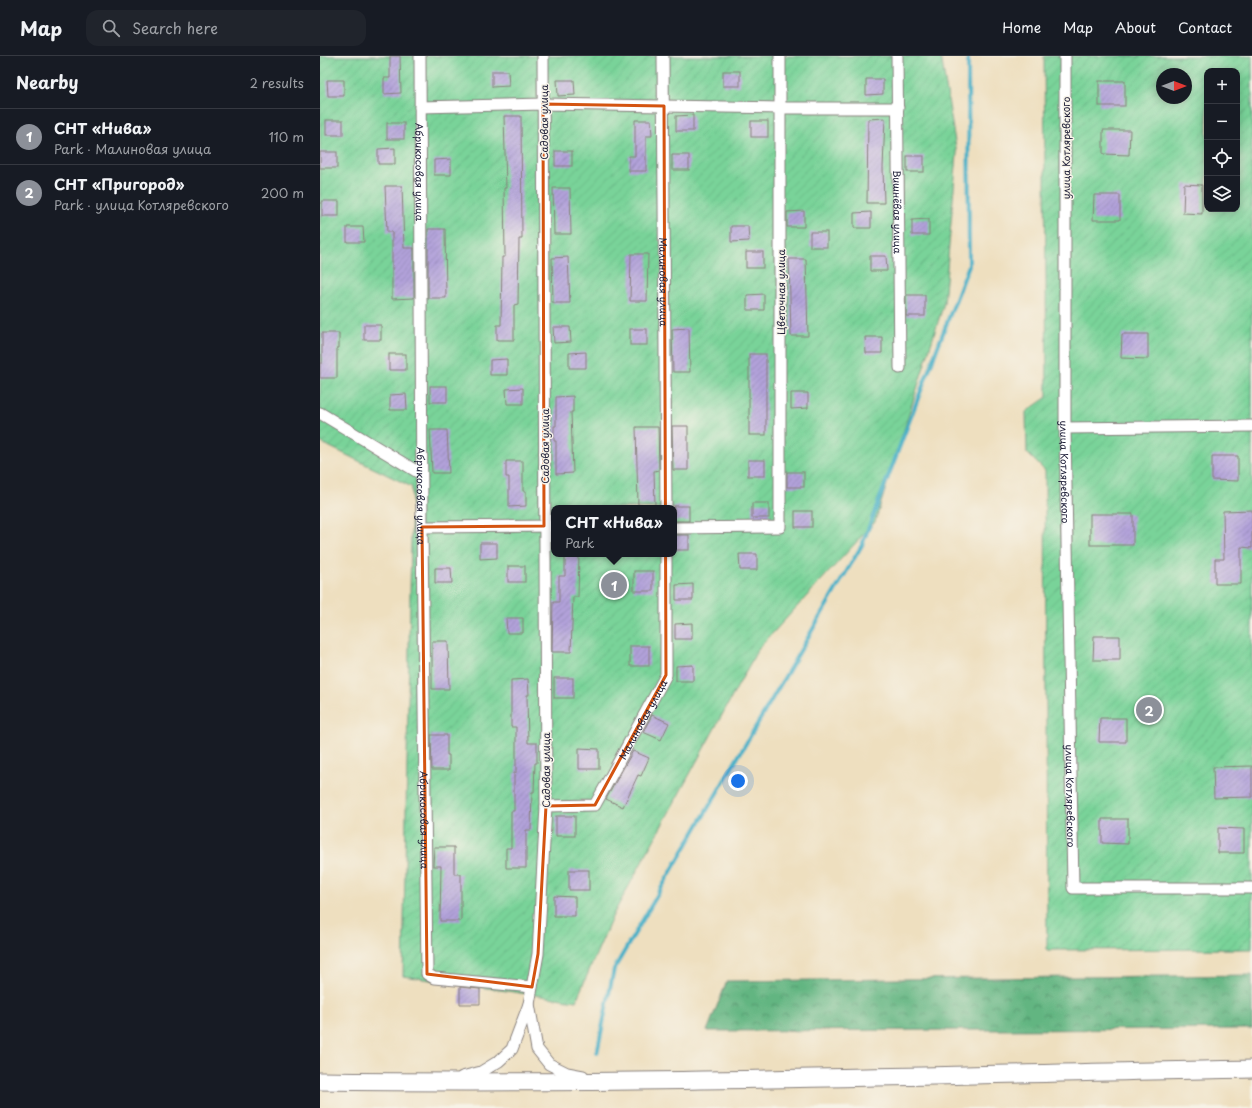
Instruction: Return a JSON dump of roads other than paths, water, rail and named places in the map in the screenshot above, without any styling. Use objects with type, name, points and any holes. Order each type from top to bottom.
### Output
[{"type":"main road","points":[[320,1081],[610,1081],[1252,1070]]},
{"type":"street","name":"Абрикосовая улица","points":[[420,56],[421,474],[427,974],[434,978],[532,987]]},
{"type":"street","name":"Садовая улица","points":[[529,1004],[538,954],[546,806],[549,526],[543,56]]},
{"type":"street","name":"Малиновая улица","points":[[663,56],[666,505]]},
{"type":"street","name":"Цветочная улица","points":[[677,528],[780,527],[780,56]]},
{"type":"street","name":"Вишнёвая улица","points":[[897,56],[900,368]]},
{"type":"street","name":"улица Котляревского","points":[[1064,56],[1065,428],[1073,888],[1252,888]]},
{"type":"street","points":[[420,107],[543,104],[780,108],[898,108]]},
{"type":"street","points":[[320,413],[421,474]]},
{"type":"street","points":[[1065,428],[1252,426]]},
{"type":"street","points":[[422,527],[549,526]]},
{"type":"street","name":"Малиновая улица","points":[[546,806],[595,805],[666,675],[666,557]]},
{"type":"street","points":[[529,1004],[537,1049],[548,1064],[567,1073],[610,1081]]},
{"type":"street","points":[[439,1082],[482,1072],[499,1061],[512,1048],[529,1004]]},
{"type":"waterway","points":[[597,1053],[614,969],[862,545],[969,265],[968,56]]},
{"type":"place","name":"СНТ «Нива»","points":[[614,585]]},
{"type":"place","name":"СНТ «Пригород»","points":[[1149,710]]}]
